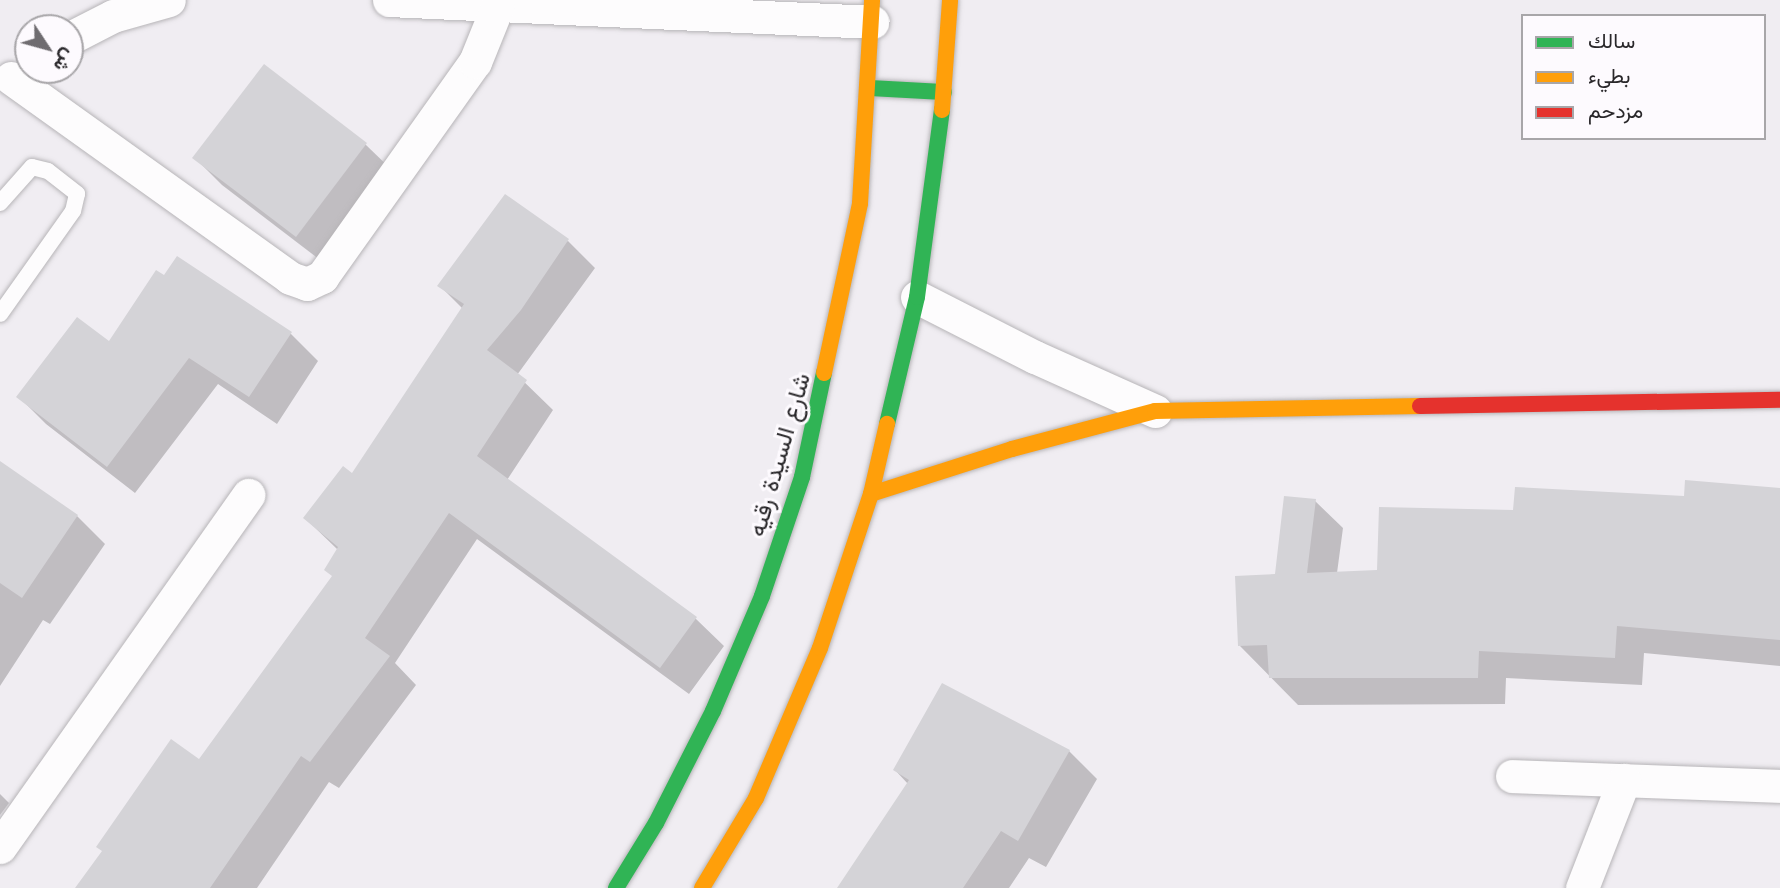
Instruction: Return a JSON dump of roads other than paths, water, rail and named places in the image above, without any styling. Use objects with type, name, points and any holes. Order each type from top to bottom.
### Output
[{"type":"street","points":[[84,27],[109,8],[170,0]]},
{"type":"street","points":[[389,0],[498,5],[872,11]]},
{"type":"street","points":[[702,888],[756,798],[820,648],[871,494],[918,296],[944,92],[950,0]]},
{"type":"street","points":[[13,76],[290,278],[307,284],[322,277],[475,62],[498,5]]},
{"type":"street","name":"شارع السيدة رقيه","points":[[617,888],[656,823],[713,711],[762,596],[802,477],[860,203],[872,11]]},
{"type":"street","points":[[869,88],[944,92]]},
{"type":"street","points":[[918,296],[1035,357],[1156,411]]},
{"type":"street","points":[[871,494],[1012,449],[1156,411],[1780,400]]},
{"type":"street","points":[[0,847],[248,495]]},
{"type":"street","points":[[1512,776],[1780,786]]},
{"type":"street","points":[[1582,888],[1624,780]]},
{"type":"lane","points":[[0,203],[32,167],[48,171],[77,194],[73,211],[0,314]]}]
